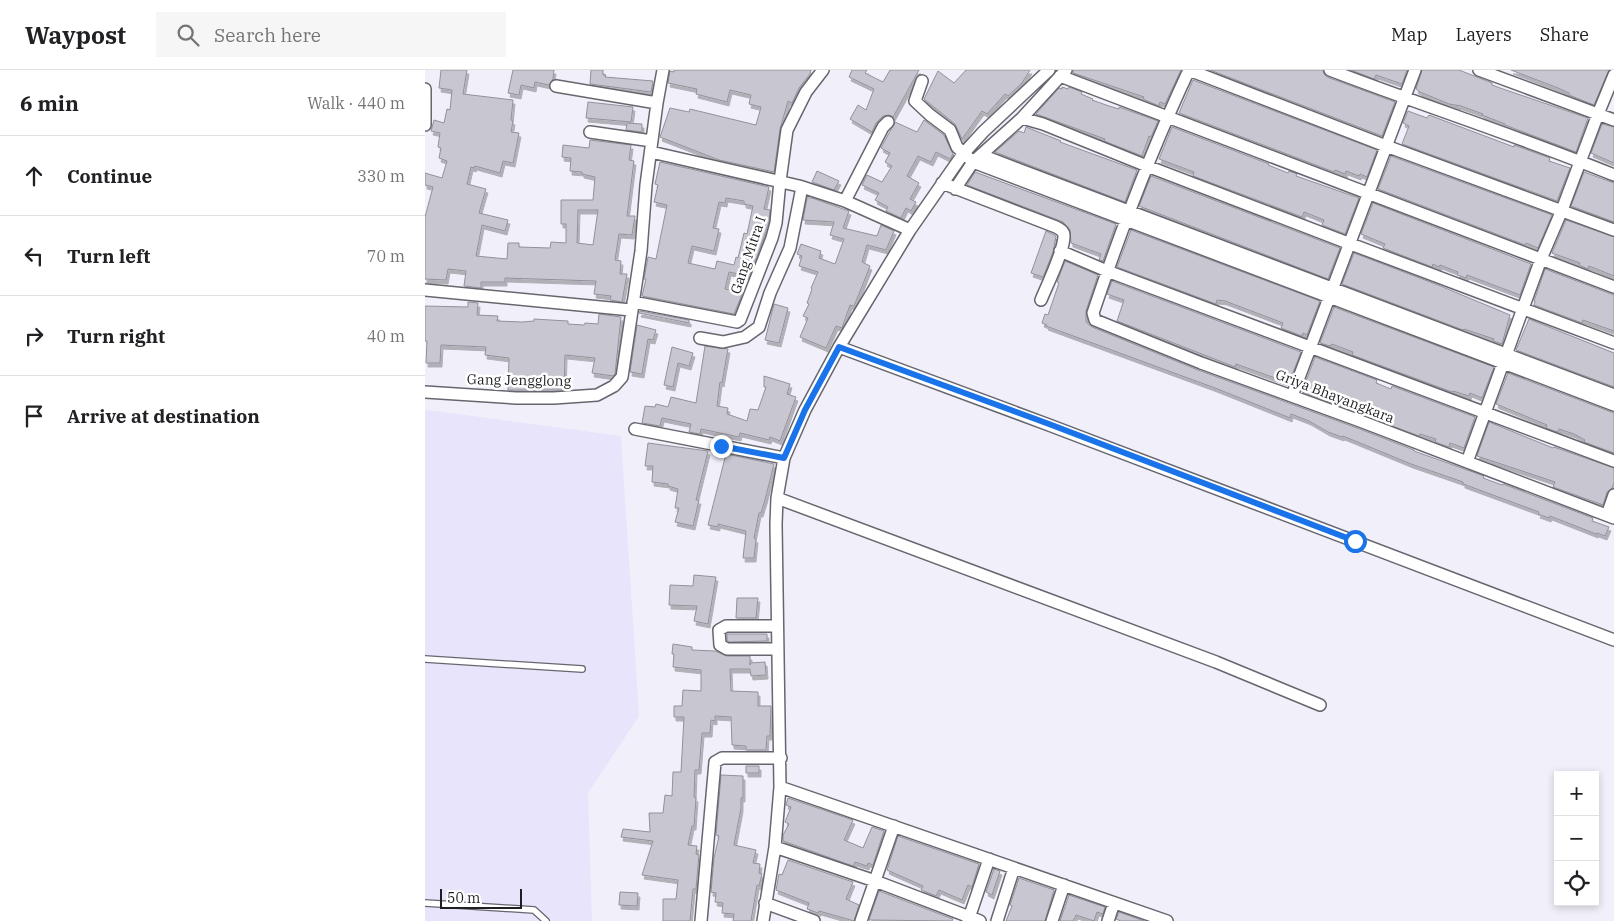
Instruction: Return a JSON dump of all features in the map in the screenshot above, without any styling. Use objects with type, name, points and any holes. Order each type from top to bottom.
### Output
[{"type":"street","name":"Gang Jengglong","points":[[425,392],[516,398],[597,395],[614,386],[622,377],[641,252],[646,186],[663,70]]},
{"type":"street","name":"Gang Mitra I","points":[[632,306],[739,322],[772,238],[778,212],[787,130],[806,92],[823,70]]},
{"type":"street","points":[[763,921],[770,906],[780,787],[781,758],[775,574],[777,498],[784,458],[805,410],[839,347],[910,230],[942,183],[963,154],[983,132],[1049,70]]},
{"type":"street","points":[[1189,70],[1386,146],[1614,230]]},
{"type":"street","name":"Griya Bhayangkara","points":[[1189,70],[1167,117],[1128,215],[1107,271],[1093,318],[1097,322],[1201,363],[1610,517]]},
{"type":"street","points":[[1331,70],[1614,175]]},
{"type":"street","points":[[1292,396],[1415,70]]},
{"type":"street","points":[[1479,70],[1614,120]]},
{"type":"street","points":[[955,189],[977,159],[1022,118],[1063,73],[1167,117],[1614,287]]},
{"type":"street","points":[[1467,462],[1522,308],[1614,75]]},
{"type":"street","points":[[922,81],[915,101],[950,130],[957,147],[963,154],[1543,373],[1614,396]]},
{"type":"street","points":[[556,86],[657,103]]},
{"type":"street","points":[[425,89],[425,125]]},
{"type":"street","points":[[1022,118],[1043,124],[1348,244],[1614,343]]},
{"type":"street","points":[[845,201],[888,122]]},
{"type":"street","points":[[590,132],[651,146],[801,187],[845,201],[910,230]]},
{"type":"street","points":[[942,183],[1059,229],[1064,235],[1060,251],[1041,300]]},
{"type":"street","points":[[700,338],[723,342],[745,337],[759,327],[770,293],[790,248],[801,187]]},
{"type":"street","points":[[1060,251],[1107,271],[1614,461]]},
{"type":"street","points":[[425,290],[632,306]]},
{"type":"street","points":[[839,347],[1049,424],[1614,640]]},
{"type":"street","points":[[1543,373],[1614,405]]},
{"type":"street","points":[[635,429],[784,458]]},
{"type":"street","points":[[1610,517],[1614,495]]},
{"type":"street","points":[[777,498],[1207,659],[1320,705]]},
{"type":"street","points":[[776,626],[727,626],[719,630],[718,641],[723,648],[727,649],[777,649]]},
{"type":"street","points":[[701,921],[715,762],[722,758],[781,758]]},
{"type":"street","points":[[780,787],[1167,921]]},
{"type":"street","points":[[861,921],[894,826]]},
{"type":"street","points":[[775,847],[875,880],[973,920],[989,859]]},
{"type":"street","points":[[997,921],[1014,868]]},
{"type":"street","points":[[1051,921],[1064,885]]},
{"type":"street","points":[[1108,921],[1114,903]]},
{"type":"street","points":[[770,906],[775,921]]},
{"type":"street","points":[[770,906],[813,921]]},
{"type":"lane","points":[[425,659],[582,669]]},
{"type":"lane","points":[[425,903],[534,910],[546,921]]},
{"type":"shaded area","points":[[425,411],[621,436],[639,716],[588,793],[592,921],[425,921]]},
{"type":"building","points":[[441,70],[467,70],[463,94],[513,100],[511,132],[519,133],[513,163],[503,161],[500,173],[475,166],[474,168],[471,167],[467,184],[486,189],[479,213],[508,220],[505,231],[482,225],[476,256],[507,259],[508,243],[519,243],[519,247],[550,248],[551,242],[566,243],[566,224],[561,224],[561,200],[593,200],[595,177],[582,174],[582,172],[570,171],[571,158],[562,157],[563,145],[589,148],[590,140],[631,145],[629,160],[634,161],[627,216],[635,216],[632,235],[619,234],[615,260],[621,261],[620,274],[627,274],[622,302],[610,300],[611,296],[594,294],[596,281],[505,278],[505,282],[481,282],[481,288],[464,286],[466,271],[448,269],[446,280],[425,279],[425,217],[433,187],[425,185],[425,173],[442,178],[447,161],[439,158],[441,148],[438,147],[440,133],[431,131],[434,120],[444,123],[447,109],[450,110],[452,90],[439,88]],"holes":[[[578,210],[598,210],[593,245],[577,243]]]},
{"type":"building","points":[[513,70],[554,70],[553,79],[549,85],[535,82],[534,88],[521,85],[519,95],[508,93]]},
{"type":"building","points":[[591,70],[603,70],[603,75],[606,75],[605,77],[653,81],[651,92],[590,84]]},
{"type":"building","points":[[674,70],[811,70],[792,103],[788,101],[780,129],[774,172],[719,160],[660,137],[670,108],[689,112],[690,109],[756,125],[761,107],[749,104],[751,95],[730,90],[727,102],[696,94],[697,89],[668,83],[670,71],[674,72]]},
{"type":"building","points":[[852,70],[867,70],[865,73],[883,82],[890,70],[919,70],[893,117],[889,115],[883,116],[876,123],[872,132],[850,119],[858,105],[866,110],[874,89],[849,77]]},
{"type":"building","points":[[966,70],[1030,70],[1022,83],[1008,96],[1005,94],[987,114],[982,111],[962,139],[955,124],[924,99],[938,71],[954,83]]},
{"type":"building","points":[[1073,70],[1181,70],[1165,104],[1160,102],[1159,106],[1143,99],[1144,97],[1073,73]]},
{"type":"building","points":[[1210,70],[1323,70],[1327,77],[1395,102],[1382,136]]},
{"type":"building","points":[[1351,70],[1407,70],[1402,84],[1376,75],[1374,79]]},
{"type":"building","points":[[1422,70],[1459,70],[1492,83],[1492,85],[1588,118],[1576,152],[1505,125],[1483,114],[1449,104],[1420,92],[1416,89]]},
{"type":"building","points":[[1511,70],[1609,70],[1594,105],[1569,95],[1569,93],[1558,88]]},
{"type":"building","points":[[1193,80],[1377,150],[1367,177],[1346,171],[1345,174],[1335,170],[1334,172],[1179,113]]},
{"type":"building","points":[[1062,87],[1068,89],[1069,87],[1082,92],[1081,94],[1092,100],[1119,109],[1119,107],[1158,121],[1151,137],[1149,136],[1142,156],[1104,141],[1105,139],[1036,114]]},
{"type":"building","points":[[588,102],[633,107],[631,122],[586,118]]},
{"type":"building","points":[[1408,111],[1427,118],[1429,115],[1514,147],[1514,145],[1550,158],[1549,161],[1570,168],[1557,201],[1402,144],[1409,126],[1403,123]]},
{"type":"building","points":[[924,120],[944,135],[953,154],[950,159],[936,152],[931,162],[918,156],[907,176],[919,183],[910,199],[916,202],[911,211],[906,208],[901,218],[886,211],[888,207],[875,200],[879,193],[862,185],[867,175],[882,182],[892,166],[885,162],[890,153],[881,148],[895,122],[917,132]]},
{"type":"building","points":[[627,123],[642,124],[642,132],[626,130]]},
{"type":"building","points":[[1602,124],[1614,127],[1614,163],[1591,153]]},
{"type":"building","points":[[1026,127],[1060,142],[1137,170],[1125,202],[995,152],[1019,131],[1024,133]]},
{"type":"building","points":[[1172,127],[1288,173],[1289,171],[1297,174],[1296,176],[1359,198],[1345,234],[1322,225],[1324,220],[1304,212],[1302,217],[1193,176],[1194,172],[1159,159]]},
{"type":"building","points":[[1391,156],[1552,215],[1538,248],[1526,243],[1525,245],[1378,189]]},
{"type":"building","points":[[660,162],[769,187],[764,209],[770,210],[769,222],[756,260],[752,259],[748,276],[729,272],[725,289],[743,292],[734,314],[642,296],[648,257],[656,259],[667,205],[654,202],[658,185],[655,184]],"holes":[[[726,198],[744,201],[744,204],[753,206],[747,234],[744,233],[738,258],[736,257],[734,265],[717,261],[715,269],[688,263],[692,246],[714,251],[719,229],[713,228],[719,202],[725,203]]]},
{"type":"building","points":[[817,171],[839,181],[834,190],[812,182]]},
{"type":"building","points":[[975,172],[1116,224],[1103,261],[1099,260],[1101,254],[1071,243],[1070,230],[1063,222],[967,185]]},
{"type":"building","points":[[1584,172],[1614,183],[1614,222],[1571,206]]},
{"type":"building","points":[[1151,176],[1340,248],[1328,279],[1139,206]]},
{"type":"building","points":[[807,198],[849,211],[843,228],[877,236],[881,225],[894,231],[886,250],[867,245],[862,262],[870,266],[863,284],[854,306],[850,305],[842,328],[836,326],[826,348],[800,337],[808,318],[803,316],[809,304],[807,303],[811,288],[818,272],[799,266],[802,256],[797,254],[801,244],[821,251],[819,258],[835,264],[844,239],[830,235],[834,222],[803,220]]},
{"type":"building","points":[[1373,203],[1531,264],[1520,295],[1467,275],[1466,278],[1457,275],[1458,272],[1440,265],[1439,267],[1433,264],[1432,267],[1383,248],[1385,244],[1361,234]]},
{"type":"building","points":[[1566,220],[1614,237],[1614,276],[1589,266],[1588,269],[1579,265],[1580,263],[1552,253]]},
{"type":"building","points":[[1131,230],[1320,301],[1307,335],[1303,333],[1302,336],[1281,328],[1283,323],[1225,301],[1217,300],[1216,304],[1117,267]]},
{"type":"building","points":[[1046,231],[1056,236],[1053,252],[1043,277],[1031,273]]},
{"type":"building","points":[[1354,253],[1510,315],[1502,344],[1493,341],[1494,339],[1463,330],[1342,284]]},
{"type":"building","points":[[1065,261],[1098,275],[1086,311],[1086,322],[1092,327],[1198,370],[1593,518],[1592,521],[1609,527],[1605,536],[1550,516],[1549,518],[1538,514],[1539,512],[1463,484],[1463,482],[1328,432],[1309,421],[1291,414],[1290,418],[1215,388],[1046,326],[1042,323],[1045,314],[1048,315]]},
{"type":"building","points":[[1545,269],[1614,295],[1614,331],[1583,320],[1582,323],[1534,305]]},
{"type":"building","points":[[1112,281],[1301,352],[1289,383],[1236,364],[1235,367],[1117,321],[1124,300],[1107,294]]},
{"type":"building","points":[[468,302],[478,303],[477,315],[498,316],[497,321],[522,322],[534,321],[534,319],[568,321],[568,324],[584,325],[585,323],[598,324],[599,314],[621,317],[615,374],[613,376],[592,373],[595,358],[565,355],[564,390],[508,390],[509,358],[485,355],[486,347],[441,345],[440,363],[426,363],[425,306],[468,307]]},
{"type":"building","points":[[774,304],[788,308],[779,343],[765,340]]},
{"type":"building","points":[[1334,307],[1494,367],[1482,398],[1470,393],[1469,396],[1452,392],[1352,355],[1353,352],[1332,344],[1330,346],[1320,343]]},
{"type":"building","points":[[640,311],[689,320],[689,323],[639,313]]},
{"type":"building","points":[[1529,319],[1614,353],[1614,387],[1516,350]]},
{"type":"building","points":[[637,325],[656,330],[653,340],[648,339],[642,374],[630,372]]},
{"type":"building","points":[[705,346],[728,349],[722,383],[720,382],[717,406],[728,408],[727,414],[747,421],[750,409],[758,410],[766,387],[764,387],[764,376],[790,384],[787,394],[796,397],[780,441],[770,437],[769,440],[740,433],[739,437],[701,429],[700,434],[689,432],[691,424],[662,418],[660,426],[642,423],[645,406],[655,407],[656,404],[668,407],[671,397],[696,403]]},
{"type":"building","points":[[672,347],[693,353],[689,366],[678,363],[673,387],[664,385]]},
{"type":"building","points":[[1315,357],[1377,380],[1376,383],[1391,389],[1392,386],[1475,417],[1464,448],[1450,443],[1449,447],[1435,442],[1436,439],[1420,434],[1419,436],[1302,392]]},
{"type":"building","points":[[1508,373],[1614,413],[1614,453],[1584,442],[1585,440],[1574,434],[1559,429],[1557,432],[1546,428],[1547,425],[1496,404]]},
{"type":"building","points":[[1489,422],[1553,448],[1614,468],[1614,483],[1607,492],[1603,505],[1553,487],[1555,482],[1477,456]]},
{"type":"building","points":[[648,443],[708,451],[696,500],[699,500],[693,526],[675,522],[679,508],[675,508],[678,489],[668,486],[668,484],[652,482],[653,466],[645,466]]},
{"type":"building","points":[[726,454],[774,464],[765,500],[761,513],[759,513],[754,538],[756,539],[754,558],[743,558],[746,531],[718,524],[718,527],[708,525]]},
{"type":"building","points":[[694,575],[716,577],[708,624],[694,621],[697,606],[669,605],[670,585],[693,586]]},
{"type":"building","points":[[737,598],[758,598],[756,618],[736,618]]},
{"type":"building","points":[[727,634],[767,634],[767,641],[729,642]]},
{"type":"building","points":[[673,644],[692,647],[692,650],[715,651],[727,656],[750,656],[750,663],[765,662],[766,675],[751,676],[750,669],[730,669],[731,691],[758,692],[758,706],[771,706],[770,736],[767,736],[766,750],[746,750],[746,746],[732,745],[731,717],[715,716],[715,721],[711,720],[710,733],[702,733],[699,770],[695,770],[694,826],[692,826],[688,845],[697,846],[696,854],[699,855],[696,889],[693,889],[690,921],[663,921],[663,899],[676,899],[678,880],[642,875],[653,841],[621,837],[623,829],[650,832],[649,813],[663,813],[665,795],[672,796],[673,772],[681,772],[684,717],[674,717],[674,706],[682,706],[683,690],[701,691],[701,670],[673,667]]},
{"type":"building","points":[[746,766],[759,766],[759,773],[746,773]]},
{"type":"building","points":[[721,775],[743,776],[743,798],[741,798],[734,845],[756,850],[753,863],[760,864],[759,873],[762,874],[759,886],[757,885],[751,921],[733,921],[734,914],[722,913],[723,903],[715,902],[716,893],[711,892],[714,858],[719,836],[716,835]]},
{"type":"building","points":[[788,798],[853,820],[844,840],[863,848],[872,827],[884,831],[873,865],[868,863],[867,866],[855,862],[853,866],[783,841],[783,835],[789,824],[785,822],[791,807],[786,805]]},
{"type":"building","points":[[898,836],[979,864],[972,887],[968,885],[962,900],[939,890],[936,896],[921,890],[923,886],[887,870]]},
{"type":"building","points":[[788,860],[853,882],[846,899],[859,905],[854,921],[807,909],[809,903],[776,890],[779,874],[782,875]]},
{"type":"building","points":[[994,869],[1000,871],[992,895],[986,892]]},
{"type":"building","points":[[1019,878],[1054,890],[1045,921],[1006,921]]},
{"type":"building","points":[[879,891],[953,919],[952,921],[869,920]]},
{"type":"building","points":[[620,892],[638,893],[637,906],[619,905]]},
{"type":"building","points":[[1069,895],[1105,907],[1103,914],[1097,912],[1094,921],[1076,915],[1073,921],[1060,921]]},
{"type":"building","points":[[1119,912],[1144,921],[1121,921],[1116,919]]},
{"type":"route","points":[[721,446],[784,458],[805,410],[839,347],[1049,424],[1355,541]]}]
